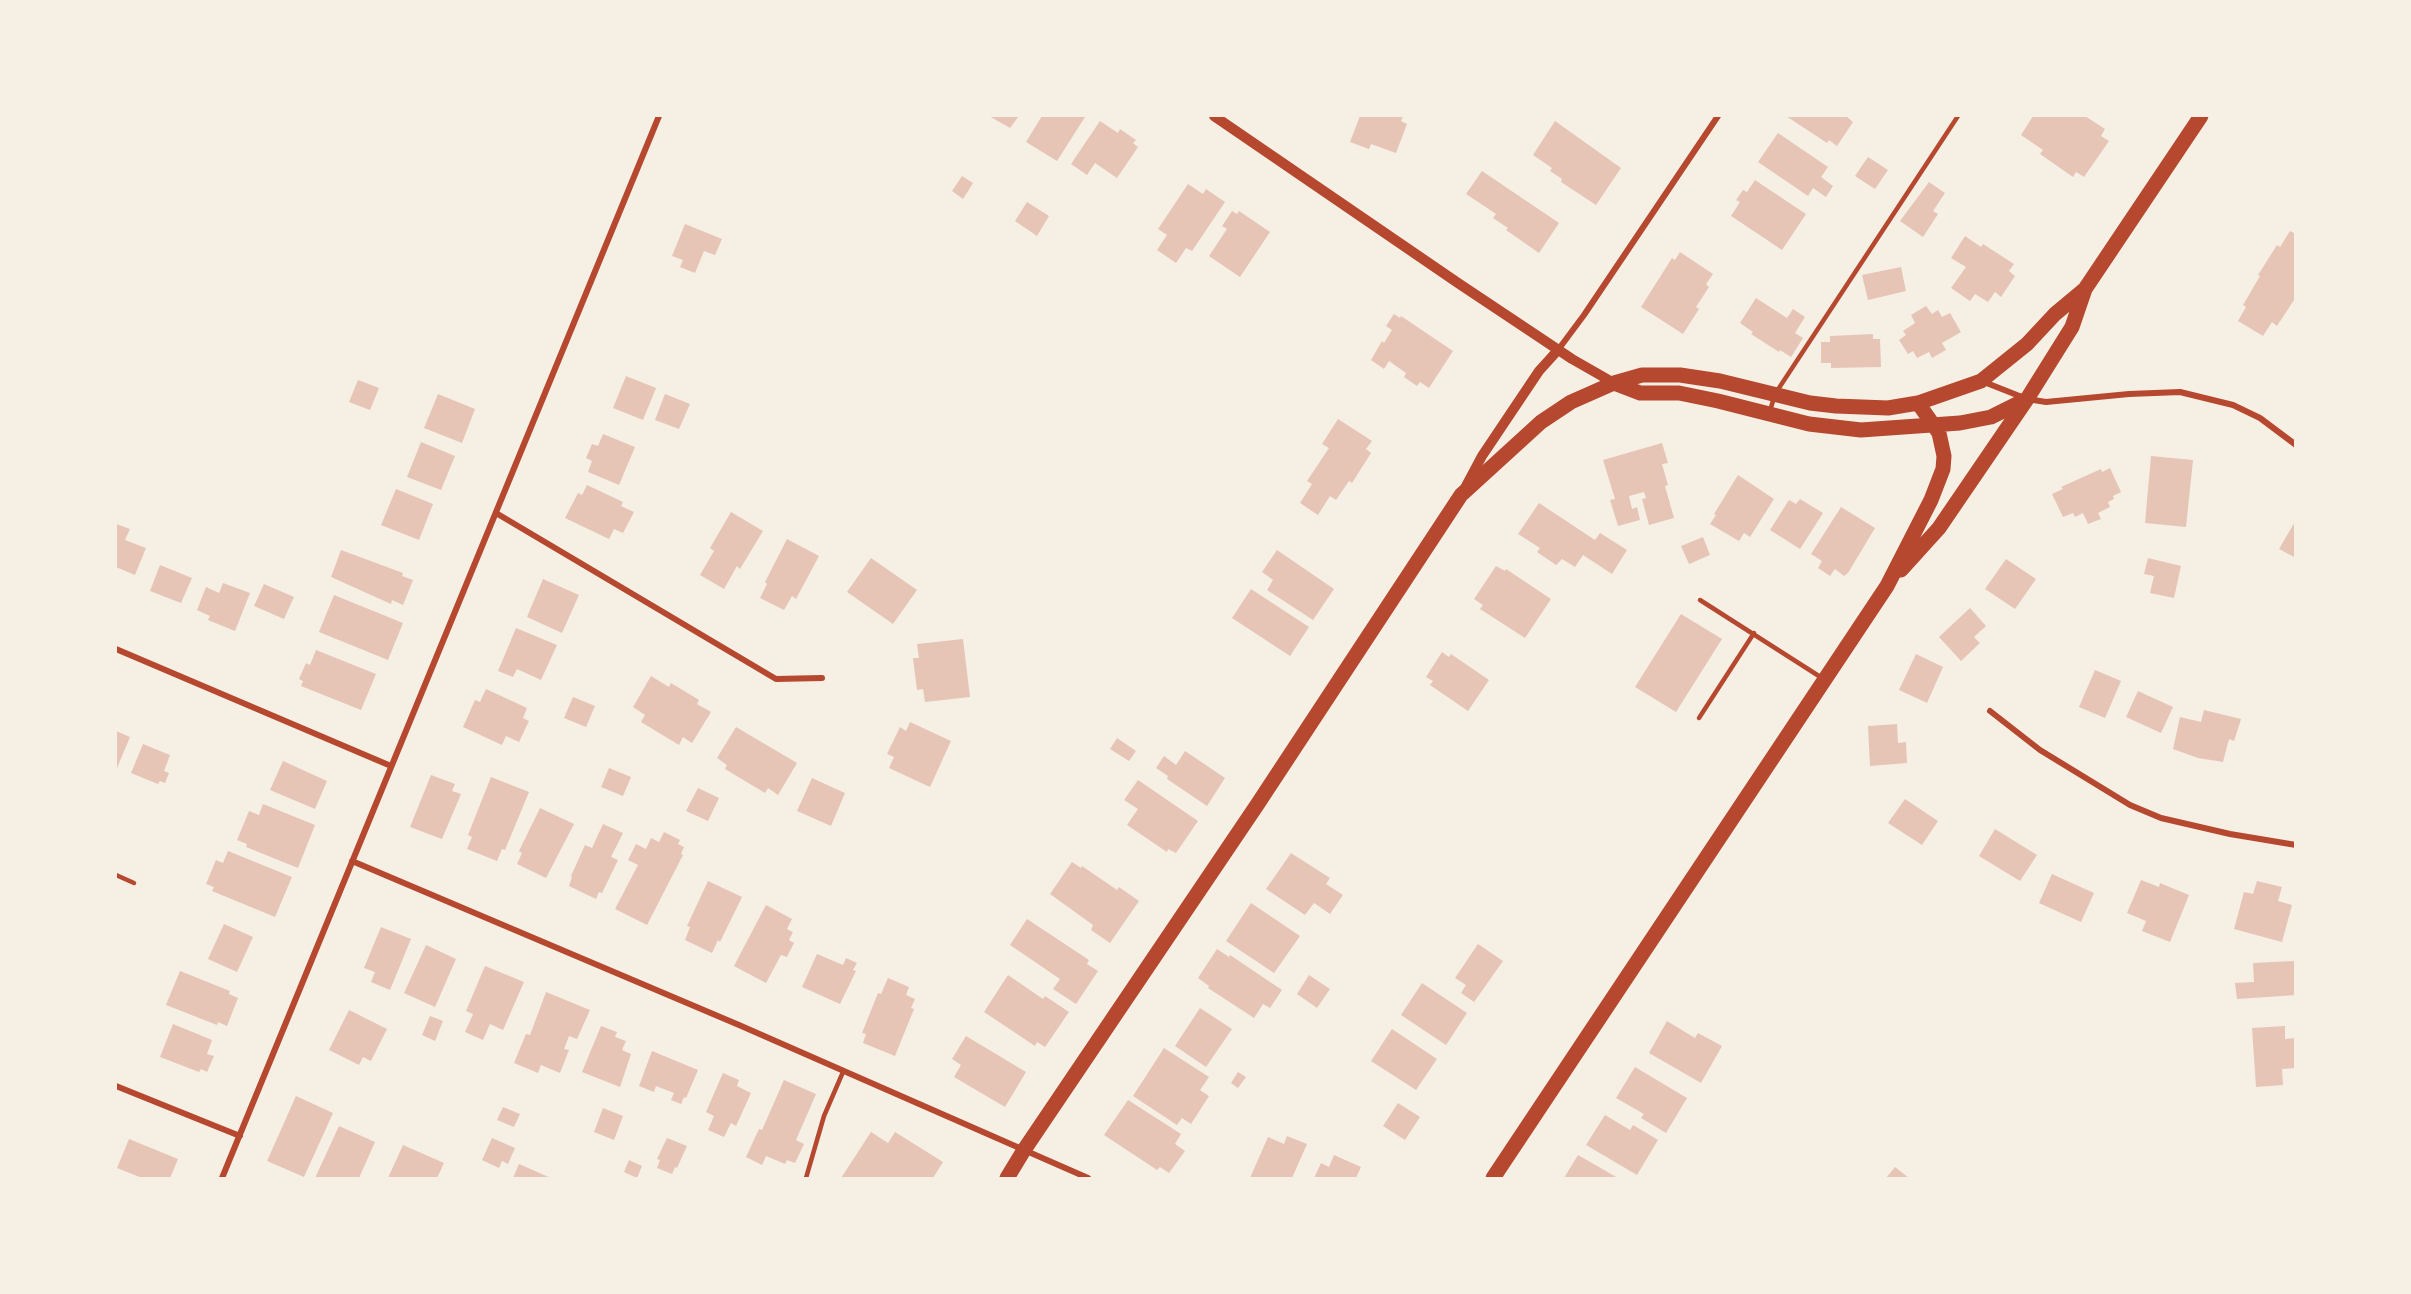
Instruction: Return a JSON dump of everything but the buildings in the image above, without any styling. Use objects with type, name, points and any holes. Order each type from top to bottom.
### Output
[{"type":"main road","points":[[1887,586],[1939,528],[2027,399],[2072,327],[2085,289],[2201,116]]},
{"type":"main road","points":[[1007,1179],[1024,1150],[1336,687],[1461,495],[1515,443],[1550,415],[1571,402],[1614,383],[1642,375],[1680,375],[1720,381],[1810,402],[1861,408],[1888,408],[1918,403],[1981,381],[2027,344],[2055,314],[2085,289]]},
{"type":"main road","points":[[1614,383],[1640,393],[1679,393],[1809,424],[1861,430],[1936,426],[1991,417],[2027,399]]},
{"type":"main road","points":[[1493,1179],[1887,586],[1931,500],[1943,469],[1943,444],[1936,426],[1918,403]]},
{"type":"street","points":[[222,1179],[659,116]]},
{"type":"street","points":[[1214,116],[1558,350],[1614,383]]},
{"type":"street","points":[[1461,495],[1489,446],[1539,371],[1584,315],[1718,116]]},
{"type":"street","points":[[1981,381],[2027,399],[2059,402],[2129,394],[2180,392],[2233,405],[2260,418],[2295,445]]},
{"type":"street","points":[[496,513],[776,679],[822,678]]},
{"type":"street","points":[[116,649],[391,766]]},
{"type":"street","points":[[1990,711],[2040,750],[2130,805],[2161,818],[2230,834],[2295,845]]},
{"type":"street","points":[[352,861],[739,1025],[1088,1179]]},
{"type":"street","points":[[116,1086],[240,1136]]},
{"type":"lane","points":[[1770,414],[1775,394],[1958,116]]},
{"type":"lane","points":[[1700,600],[1825,680]]},
{"type":"lane","points":[[1699,718],[1754,633]]},
{"type":"lane","points":[[116,875],[134,884]]},
{"type":"lane","points":[[806,1179],[824,1116],[843,1072]]}]
